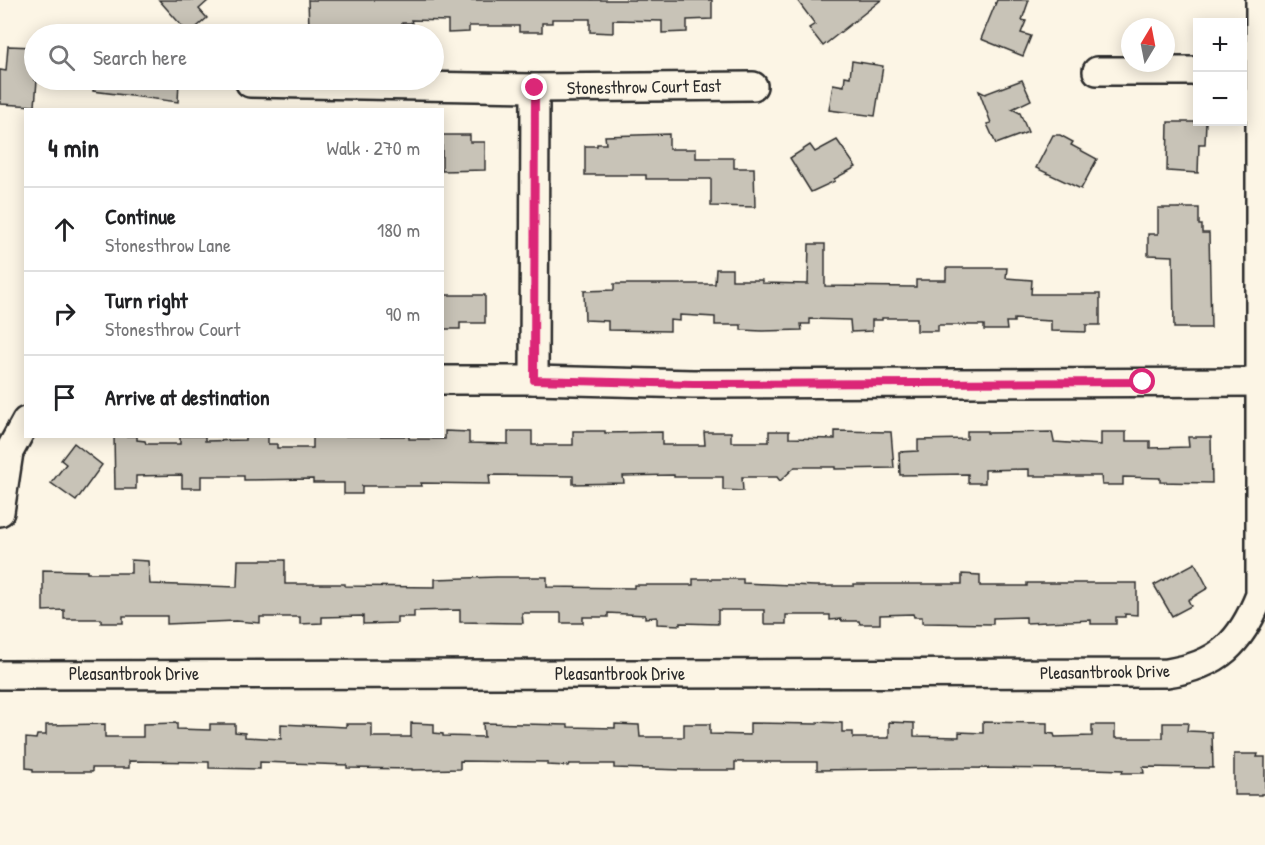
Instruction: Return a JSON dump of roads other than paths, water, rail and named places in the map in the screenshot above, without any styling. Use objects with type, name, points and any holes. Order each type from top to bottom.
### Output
[{"type":"street","points":[[444,380],[693,384],[1261,382],[1251,70],[1260,0]]},
{"type":"street","points":[[1097,71],[1193,70]]},
{"type":"street","name":"Stonesthrow Court East","points":[[444,86],[753,86]]},
{"type":"street","points":[[534,380],[535,88]]},
{"type":"street","name":"Pleasantbrook Drive","points":[[0,675],[1167,673],[1190,669],[1211,660],[1232,645],[1252,614],[1260,595],[1261,382]]},
{"type":"street","points":[[0,512],[9,452],[24,424]]}]
